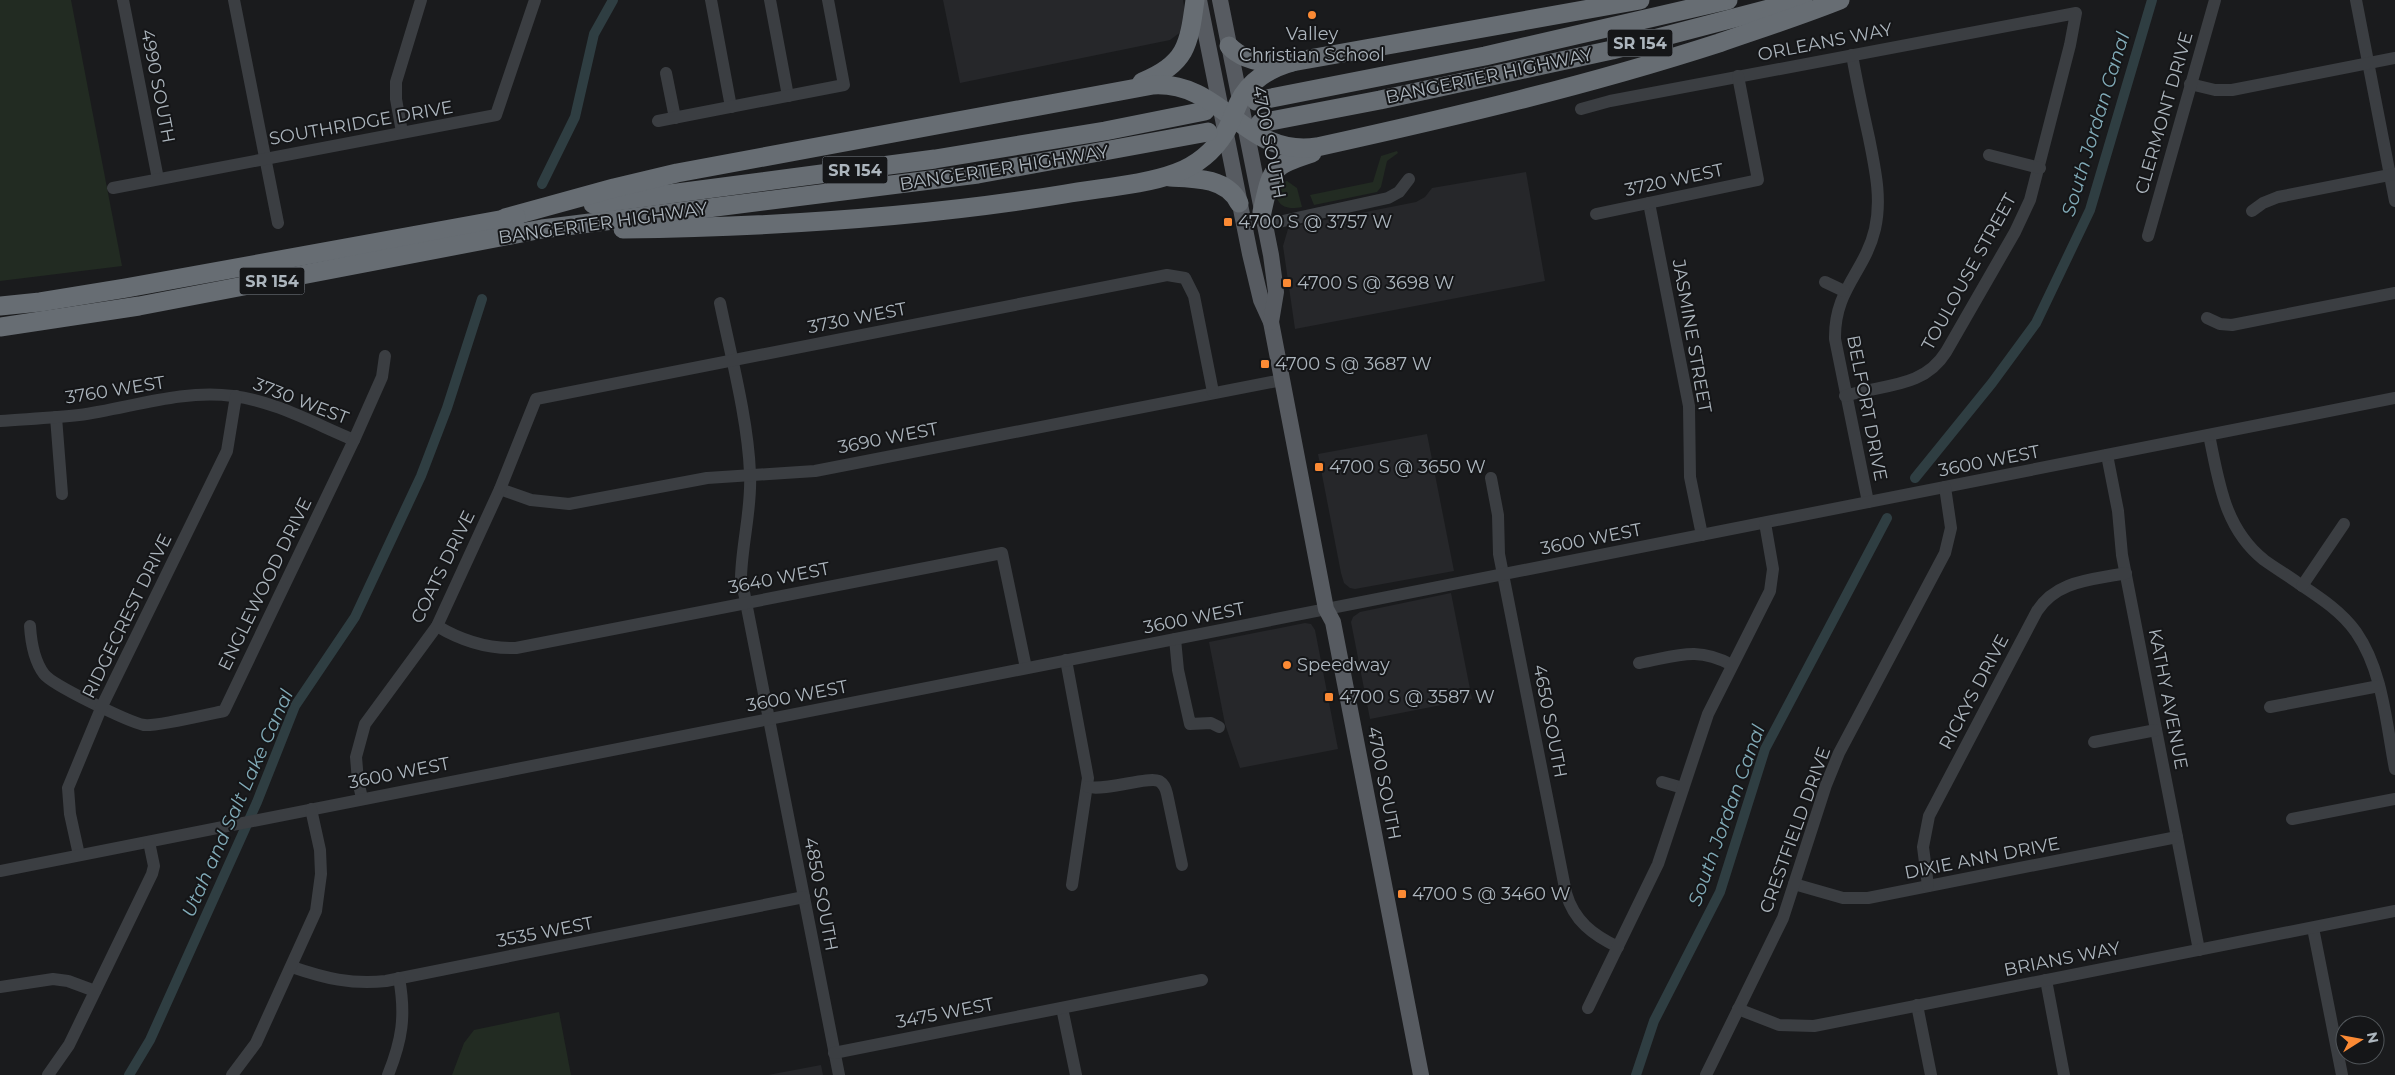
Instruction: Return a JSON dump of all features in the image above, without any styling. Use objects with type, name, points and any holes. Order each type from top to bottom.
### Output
[{"type":"highway","points":[[1123,89],[1157,75],[1178,61],[1189,42],[1195,0]]},
{"type":"highway","points":[[1229,46],[1238,54],[1247,58],[1267,62],[1292,62],[1640,0]]},
{"type":"highway","name":"BANGERTER HIGHWAY","points":[[0,327],[139,306],[542,229],[969,175],[1232,117],[1728,0]]},
{"type":"highway","name":"BANGERTER HIGHWAY","points":[[0,306],[40,302],[136,286],[505,218],[619,200],[944,158],[1095,132],[1380,100],[1612,50],[1761,9],[1803,0]]},
{"type":"highway","points":[[505,218],[614,188],[678,173],[1123,89],[1162,85],[1180,86],[1198,93],[1264,140],[1290,148],[1308,148],[1499,107],[1612,77],[1772,25],[1840,0]]},
{"type":"highway","points":[[542,229],[702,227],[889,216],[997,204],[1156,178],[1183,170],[1201,160],[1214,148],[1251,85],[1264,74],[1292,62]]},
{"type":"highway","points":[[1264,219],[1269,182],[1281,164],[1292,158],[1341,141]]},
{"type":"highway","points":[[1156,178],[1187,178],[1219,183],[1232,192],[1239,202]]},
{"type":"main road","name":"4700 SOUTH","points":[[1199,0],[1232,117],[1264,219],[1275,287],[1271,322]]},
{"type":"main road","name":"4700 SOUTH","points":[[1220,0],[1229,46],[1232,117],[1239,202],[1259,292],[1271,322],[1326,609],[1333,622],[1422,1075]]},
{"type":"street","name":"4990 SOUTH","points":[[123,0],[158,179]]},
{"type":"street","points":[[234,0],[278,223]]},
{"type":"street","points":[[402,132],[396,99],[396,82],[421,0]]},
{"type":"street","name":"SOUTHRIDGE DRIVE","points":[[113,188],[496,115],[536,0]]},
{"type":"street","points":[[711,0],[731,107]]},
{"type":"street","points":[[770,0],[788,96]]},
{"type":"street","points":[[658,121],[844,85],[828,0]]},
{"type":"street","name":"CLERMONT DRIVE","points":[[2148,236],[2215,0]]},
{"type":"street","points":[[2356,0],[2392,174],[2395,201]]},
{"type":"street","name":"ORLEANS WAY","points":[[1582,109],[1610,101],[1738,76],[2076,13]]},
{"type":"street","name":"TOULOUSE STREET","points":[[1845,396],[1914,380],[1926,374],[1939,362],[2015,232],[2030,200],[2040,168],[2076,13]]},
{"type":"street","name":"BELFORT DRIVE","points":[[1852,55],[1877,181],[1879,202],[1872,241],[1844,291],[1836,314],[1834,331],[1845,396],[1851,416],[1868,502]]},
{"type":"street","points":[[2190,84],[2209,89],[2226,90],[2395,58]]},
{"type":"street","points":[[666,73],[675,118]]},
{"type":"street","name":"3720 WEST","points":[[1596,214],[1758,180],[1738,76]]},
{"type":"street","points":[[1989,155],[2040,168]]},
{"type":"street","points":[[2252,211],[2263,203],[2278,197],[2392,174]]},
{"type":"street","points":[[1264,219],[1388,198],[1399,192],[1409,179]]},
{"type":"street","name":"JASMINE STREET","points":[[1649,203],[1689,406],[1690,477],[1702,535]]},
{"type":"street","name":"3730 WEST","points":[[536,399],[1167,275],[1185,278],[1194,296],[1213,392]]},
{"type":"street","points":[[1825,282],[1844,291]]},
{"type":"street","points":[[2206,318],[2220,324],[2232,325],[2395,293]]},
{"type":"street","name":"4850 SOUTH","points":[[720,303],[750,475],[741,577],[839,1075]]},
{"type":"street","name":"ENGLEWOOD DRIVE","points":[[102,706],[144,725],[224,712],[354,440],[382,377],[385,356]]},
{"type":"street","name":"3690 WEST","points":[[500,489],[531,500],[569,504],[693,480],[815,470],[1282,380]]},
{"type":"street","name":"3760 WEST","points":[[0,421],[79,415],[195,394],[236,396]]},
{"type":"street","name":"3730 WEST","points":[[236,396],[277,407],[354,440]]},
{"type":"street","name":"RIDGECREST DRIVE","points":[[79,855],[70,814],[68,788],[102,706],[227,451],[236,396]]},
{"type":"street","name":"3600 WEST","points":[[0,871],[2395,398]]},
{"type":"street","name":"COATS DRIVE","points":[[362,798],[356,757],[365,724],[437,626],[500,489],[536,399]]},
{"type":"street","points":[[56,417],[62,494]]},
{"type":"street","points":[[2209,435],[2222,499],[2236,529],[2249,546],[2264,560],[2332,606],[2355,630],[2372,662],[2379,686],[2395,769]]},
{"type":"street","name":"KATHY AVENUE","points":[[2107,455],[2118,511],[2120,544],[2199,950]]},
{"type":"street","name":"4650 SOUTH","points":[[1491,478],[1498,515],[1497,543],[1566,894],[1572,909],[1582,923],[1595,934],[1618,947]]},
{"type":"street","name":"CRESTFIELD DRIVE","points":[[1706,1075],[1783,918],[1826,785],[1840,753],[1945,553],[1951,528],[1945,487]]},
{"type":"street","points":[[1588,1008],[1658,864],[1708,714],[1772,584],[1772,562],[1765,523]]},
{"type":"street","points":[[2302,586],[2344,524]]},
{"type":"street","name":"3640 WEST","points":[[437,626],[469,642],[501,649],[516,648],[1002,553],[1026,668]]},
{"type":"street","name":"RICKYS DRIVE","points":[[1928,886],[1923,846],[1929,816],[2037,611],[2049,596],[2065,586],[2126,573]]},
{"type":"street","points":[[30,626],[33,649],[44,674],[58,686],[102,706]]},
{"type":"street","points":[[1175,639],[1178,670],[1190,724],[1211,723],[1219,727]]},
{"type":"street","points":[[1639,663],[1704,654],[1732,666]]},
{"type":"street","points":[[1066,660],[1087,768],[1088,787],[1072,885]]},
{"type":"street","points":[[2270,707],[2379,686]]},
{"type":"street","points":[[2094,742],[2156,730]]},
{"type":"street","points":[[1088,787],[1108,788],[1150,780],[1162,784],[1167,794],[1182,865]]},
{"type":"street","points":[[1662,782],[1683,788]]},
{"type":"street","points":[[2292,819],[2395,799]]},
{"type":"street","points":[[232,1075],[256,1043],[312,921],[320,893],[320,850],[311,809]]},
{"type":"street","name":"DIXIE ANN DRIVE","points":[[1794,884],[1834,896],[1851,899],[1868,898],[2177,837]]},
{"type":"street","points":[[48,1075],[69,1045],[152,874],[154,866],[149,842]]},
{"type":"street","name":"3535 WEST","points":[[292,967],[318,976],[347,982],[369,983],[804,897]]},
{"type":"street","name":"BRIANS WAY","points":[[1738,1009],[1773,1024],[1800,1027],[2395,912]]},
{"type":"street","points":[[2313,928],[2342,1075]]},
{"type":"street","points":[[388,1075],[396,1055],[403,1022],[400,978]]},
{"type":"street","points":[[0,988],[54,979],[68,980],[95,991]]},
{"type":"street","name":"3475 WEST","points":[[834,1052],[1202,980]]},
{"type":"street","points":[[2046,980],[2064,1075]]},
{"type":"street","points":[[1917,1005],[1931,1075]]},
{"type":"street","points":[[1062,1008],[1076,1075]]},
{"type":"shaded area","points":[[0,0],[71,0],[122,266],[0,281]]},
{"type":"shaded area","points":[[943,0],[1183,0],[1186,18],[1182,31],[1170,40],[960,83]]},
{"type":"shaded area","points":[[1397,151],[1398,153],[1387,161],[1381,187],[1377,192],[1314,205],[1310,195],[1373,182],[1381,156]]},
{"type":"shaded area","points":[[1526,172],[1545,281],[1295,329],[1283,246],[1288,229],[1416,202],[1425,197],[1432,188]]},
{"type":"shaded area","points":[[1287,181],[1297,188],[1302,207],[1289,208],[1278,200],[1273,183]]},
{"type":"shaded area","points":[[1427,434],[1454,571],[1355,589],[1350,588],[1344,583],[1341,573],[1318,454]]},
{"type":"shaded area","points":[[1451,593],[1472,699],[1370,719],[1351,622],[1353,617],[1360,612]]},
{"type":"shaded area","points":[[1305,623],[1311,624],[1315,630],[1338,749],[1240,768],[1225,724],[1209,642]]},
{"type":"shaded area","points":[[559,1012],[571,1075],[452,1075],[464,1043],[474,1030]]},
{"type":"shaded area","points":[[821,1065],[823,1075],[768,1075]]},
{"type":"waterway","name":"Utah and Salt Lake Canal","points":[[542,184],[575,117],[594,34],[613,0]]},
{"type":"waterway","name":"South Jordan Canal","points":[[1915,478],[1992,383],[2036,323],[2090,210],[2152,0]]},
{"type":"waterway","name":"Utah and Salt Lake Canal","points":[[129,1075],[150,1040],[257,802],[295,706],[355,617],[421,476],[447,408],[482,299]]},
{"type":"waterway","name":"South Jordan Canal","points":[[1636,1075],[1654,1021],[1720,892],[1765,749],[1887,518]]},
{"type":"place","name":"Valley Christian School","points":[[1312,15]]},
{"type":"place","name":"4700 S @ 3757 W","points":[[1228,222]]},
{"type":"place","name":"4700 S @ 3698 W","points":[[1287,283]]},
{"type":"place","name":"4700 S @ 3687 W","points":[[1265,364]]},
{"type":"place","name":"4700 S @ 3650 W","points":[[1319,467]]},
{"type":"place","name":"Speedway","points":[[1287,665]]},
{"type":"place","name":"4700 S @ 3587 W","points":[[1329,697]]},
{"type":"place","name":"4700 S @ 3460 W","points":[[1402,894]]}]
